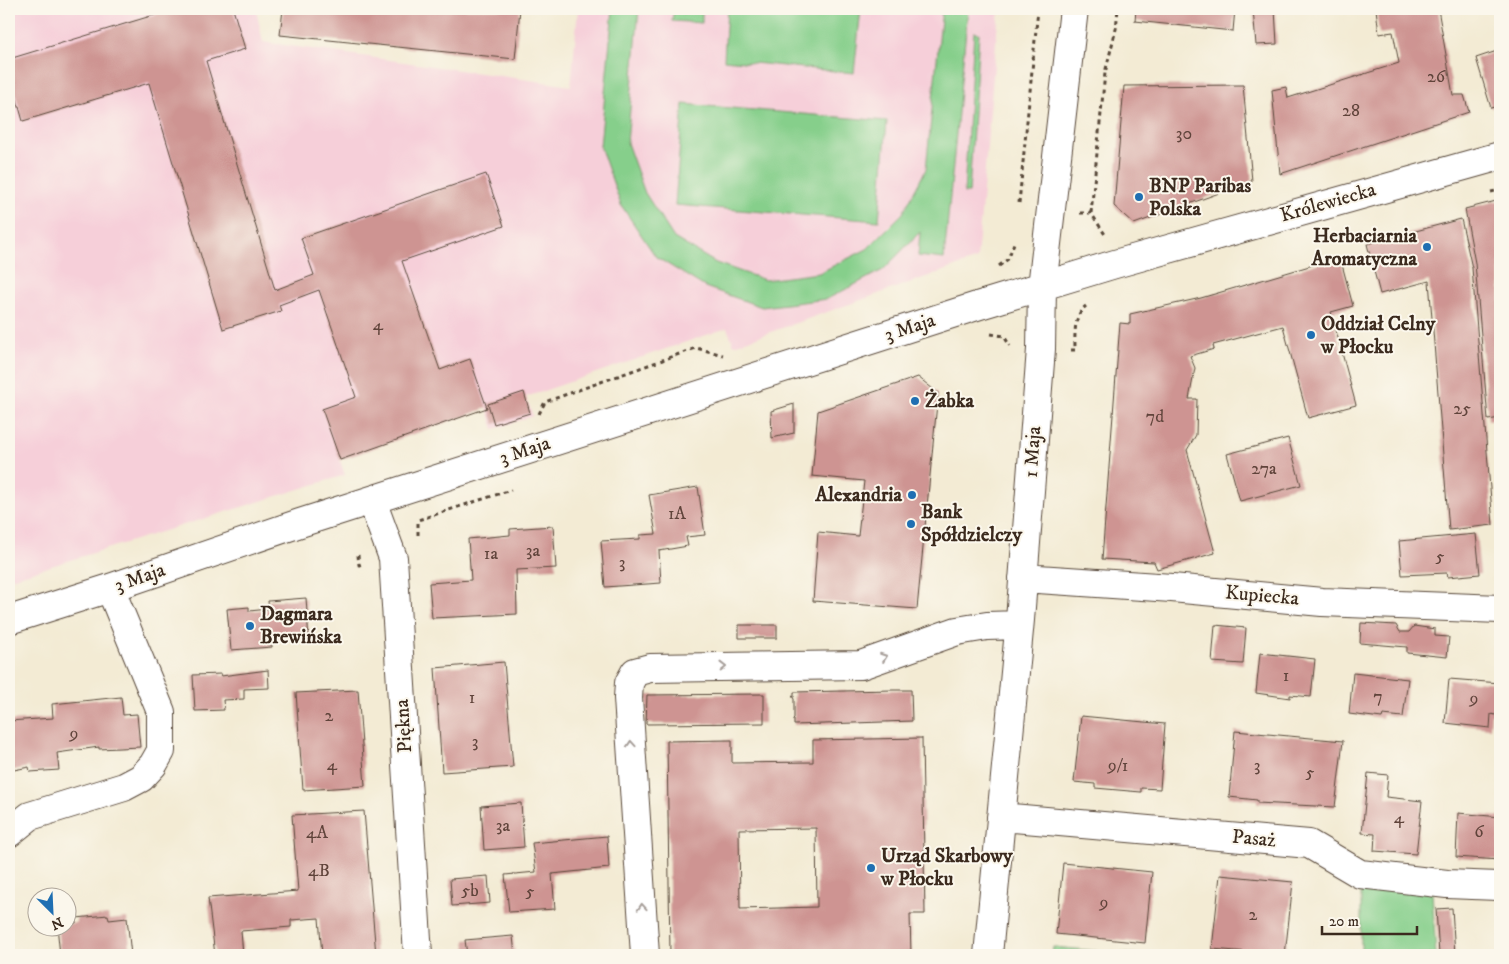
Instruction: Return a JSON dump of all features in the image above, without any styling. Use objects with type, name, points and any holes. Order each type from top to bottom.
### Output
[{"type":"street","name":"1 Maja","points":[[988,955],[1020,625],[1041,349],[1042,287],[1074,9]]},
{"type":"street","name":"Królewiecka","points":[[1042,287],[1115,264],[1500,156]]},
{"type":"street","name":"3 Maja","points":[[9,620],[110,588],[300,523],[1042,287]]},
{"type":"street","name":"Piękna","points":[[372,500],[393,558],[418,955]]},
{"type":"street","name":"Kupiecka","points":[[1023,578],[1172,588],[1322,602],[1500,609]]},
{"type":"street","points":[[9,833],[30,816],[124,787],[141,778],[153,765],[161,751],[163,731],[161,712],[110,588]]},
{"type":"street","points":[[645,955],[628,698],[629,683],[635,672],[650,668],[861,666],[957,631],[987,626],[1020,625]]},
{"type":"street","name":"Pasaż","points":[[1001,817],[1308,844],[1360,874],[1447,884],[1498,886]]},
{"type":"path","points":[[1018,209],[1038,9]]},
{"type":"path","points":[[1091,213],[1105,73],[1116,29],[1118,9]]},
{"type":"path","points":[[1483,195],[1500,190]]},
{"type":"path","points":[[1041,349],[1074,350],[1077,319],[1080,310],[1096,303]]},
{"type":"path","points":[[357,547],[358,565],[393,558],[418,549],[418,520],[516,488]]},
{"type":"shaded area","points":[[9,9],[256,9],[263,42],[571,86],[578,9],[999,9],[977,259],[734,345],[727,328],[526,397],[533,416],[494,429],[487,408],[340,460],[345,475],[9,579]]},
{"type":"green space","points":[[613,9],[639,9],[627,143],[645,193],[674,238],[716,263],[765,280],[819,273],[867,249],[903,213],[926,169],[942,9],[968,9],[944,259],[918,256],[920,232],[883,270],[827,299],[762,307],[705,287],[656,257],[621,205],[600,146]]},
{"type":"green space","points":[[674,9],[702,9],[702,23],[672,21]]},
{"type":"green space","points":[[727,9],[861,9],[854,73],[724,60]]},
{"type":"green space","points":[[974,32],[979,33],[969,193],[964,193]]},
{"type":"green space","points":[[683,104],[887,121],[879,221],[675,205]]},
{"type":"green space","points":[[1361,884],[1432,892],[1436,955],[1361,955]]},
{"type":"green space","points":[[1053,947],[1144,955],[1052,955]]},
{"type":"building","points":[[174,9],[233,9],[245,49],[206,61],[275,290],[314,275],[301,238],[486,174],[504,226],[402,261],[440,370],[470,359],[487,408],[340,460],[322,409],[356,397],[319,290],[279,305],[281,311],[223,329],[149,83],[23,121],[9,72],[9,59]]},
{"type":"building","points":[[283,9],[520,9],[515,59],[280,35]]},
{"type":"building","points":[[1136,9],[1235,9],[1233,31],[1135,21]]},
{"type":"building","points":[[1253,9],[1275,9],[1277,44],[1256,45]]},
{"type":"building","points":[[1376,9],[1438,9],[1453,95],[1464,95],[1469,112],[1280,174],[1272,90],[1286,87],[1288,98],[1399,63],[1393,32],[1379,34]]},
{"type":"building","points":[[1500,50],[1500,105],[1491,108],[1476,58]]},
{"type":"building","points":[[1243,85],[1252,181],[1134,224],[1114,206],[1124,86]]},
{"type":"building","points":[[1500,200],[1500,418],[1488,420],[1475,263],[1465,209]]},
{"type":"building","points":[[1461,219],[1472,268],[1493,525],[1449,530],[1429,281],[1380,294],[1367,244]]},
{"type":"building","points":[[1340,257],[1353,306],[1331,312],[1356,405],[1308,418],[1283,326],[1213,345],[1214,349],[1190,356],[1195,368],[1189,399],[1197,399],[1196,435],[1187,450],[1215,553],[1157,569],[1154,562],[1102,559],[1120,323],[1130,324],[1130,314],[1201,298]]},
{"type":"building","points":[[918,377],[938,393],[917,609],[813,601],[818,532],[858,536],[864,481],[812,476],[818,411]]},
{"type":"building","points":[[524,392],[530,413],[494,424],[488,404]]},
{"type":"building","points":[[794,404],[794,433],[772,438],[771,411]]},
{"type":"building","points":[[1288,438],[1301,485],[1240,501],[1227,454]]},
{"type":"building","points":[[698,487],[705,535],[686,537],[688,546],[659,551],[661,583],[605,587],[601,541],[640,539],[640,535],[656,534],[649,495]]},
{"type":"building","points":[[553,526],[556,568],[516,570],[517,614],[432,618],[429,583],[471,580],[468,539],[510,535],[510,529]]},
{"type":"building","points":[[1476,534],[1480,574],[1448,577],[1447,573],[1402,575],[1399,541]]},
{"type":"building","points":[[306,598],[309,640],[272,642],[272,647],[231,650],[227,609],[249,607],[249,611],[269,609],[268,601]]},
{"type":"building","points":[[1361,623],[1396,625],[1400,632],[1409,632],[1414,626],[1435,629],[1435,636],[1449,637],[1447,657],[1407,653],[1407,647],[1360,643]]},
{"type":"building","points":[[739,625],[777,625],[777,638],[739,638]]},
{"type":"building","points":[[1215,625],[1246,628],[1243,664],[1212,662]]},
{"type":"building","points":[[1260,653],[1315,659],[1311,697],[1290,695],[1290,698],[1256,693]]},
{"type":"building","points":[[504,662],[513,767],[442,772],[435,668]]},
{"type":"building","points":[[268,670],[269,688],[244,689],[244,699],[223,700],[224,710],[195,711],[193,675],[221,674],[221,676]]},
{"type":"building","points":[[1353,673],[1408,679],[1403,717],[1383,715],[1382,718],[1349,714]]},
{"type":"building","points":[[1449,679],[1500,683],[1500,716],[1491,714],[1490,728],[1445,723]]},
{"type":"building","points":[[358,690],[365,786],[303,790],[296,693]]},
{"type":"building","points":[[911,690],[912,721],[794,725],[794,720],[792,720],[794,718],[794,699],[792,696],[794,697],[794,692]]},
{"type":"building","points":[[764,694],[764,723],[646,724],[647,695]]},
{"type":"building","points":[[121,697],[123,715],[137,714],[140,747],[99,749],[99,747],[57,753],[59,770],[30,772],[29,767],[9,771],[9,721],[53,718],[52,704]]},
{"type":"building","points":[[1081,716],[1165,724],[1160,789],[1141,788],[1141,792],[1095,788],[1095,784],[1074,782]]},
{"type":"building","points":[[1235,731],[1343,741],[1335,807],[1257,803],[1257,800],[1229,797]]},
{"type":"building","name":"Urząd Skarbowy w Płocku","points":[[922,738],[925,914],[910,914],[911,955],[670,955],[667,741],[732,740],[732,763],[813,762],[813,740]],"holes":[[[816,828],[817,907],[740,909],[739,829]]]},
{"type":"building","points":[[1368,773],[1388,775],[1386,797],[1422,801],[1416,854],[1374,851],[1375,834],[1362,833]]},
{"type":"building","points":[[521,803],[524,847],[484,850],[481,806]]},
{"type":"building","points":[[364,811],[376,955],[322,955],[319,918],[291,920],[291,927],[241,931],[243,955],[215,955],[208,898],[298,891],[292,815]]},
{"type":"building","points":[[1458,813],[1500,817],[1499,860],[1456,857]]},
{"type":"building","points":[[607,836],[609,868],[552,874],[555,909],[509,912],[505,875],[536,872],[532,843]]},
{"type":"building","points":[[1063,863],[1152,872],[1145,943],[1056,934]]},
{"type":"building","points":[[1220,875],[1293,882],[1285,955],[1212,949]]},
{"type":"building","points":[[488,876],[490,903],[452,906],[450,879]]},
{"type":"building","points":[[1452,908],[1455,955],[1439,955],[1436,909]]},
{"type":"building","points":[[108,915],[109,920],[127,918],[131,955],[60,955],[58,936],[78,936],[78,918]]},
{"type":"building","points":[[513,936],[515,955],[467,955],[465,940]]},
{"type":"place","name":"BNP Paribas Polska","points":[[1139,197]]},
{"type":"place","name":"Herbaciarnia Aromatyczna","points":[[1427,247]]},
{"type":"place","name":"Oddział Celny w Płocku","points":[[1311,335]]},
{"type":"place","name":"Żabka","points":[[915,401]]},
{"type":"place","name":"Alexandria","points":[[912,495]]},
{"type":"place","name":"Bank Spółdzielczy","points":[[911,524]]},
{"type":"place","name":"Dagmara Brewińska","points":[[250,626]]},
{"type":"place","name":"Urząd Skarbowy w Płocku","points":[[871,868]]}]
